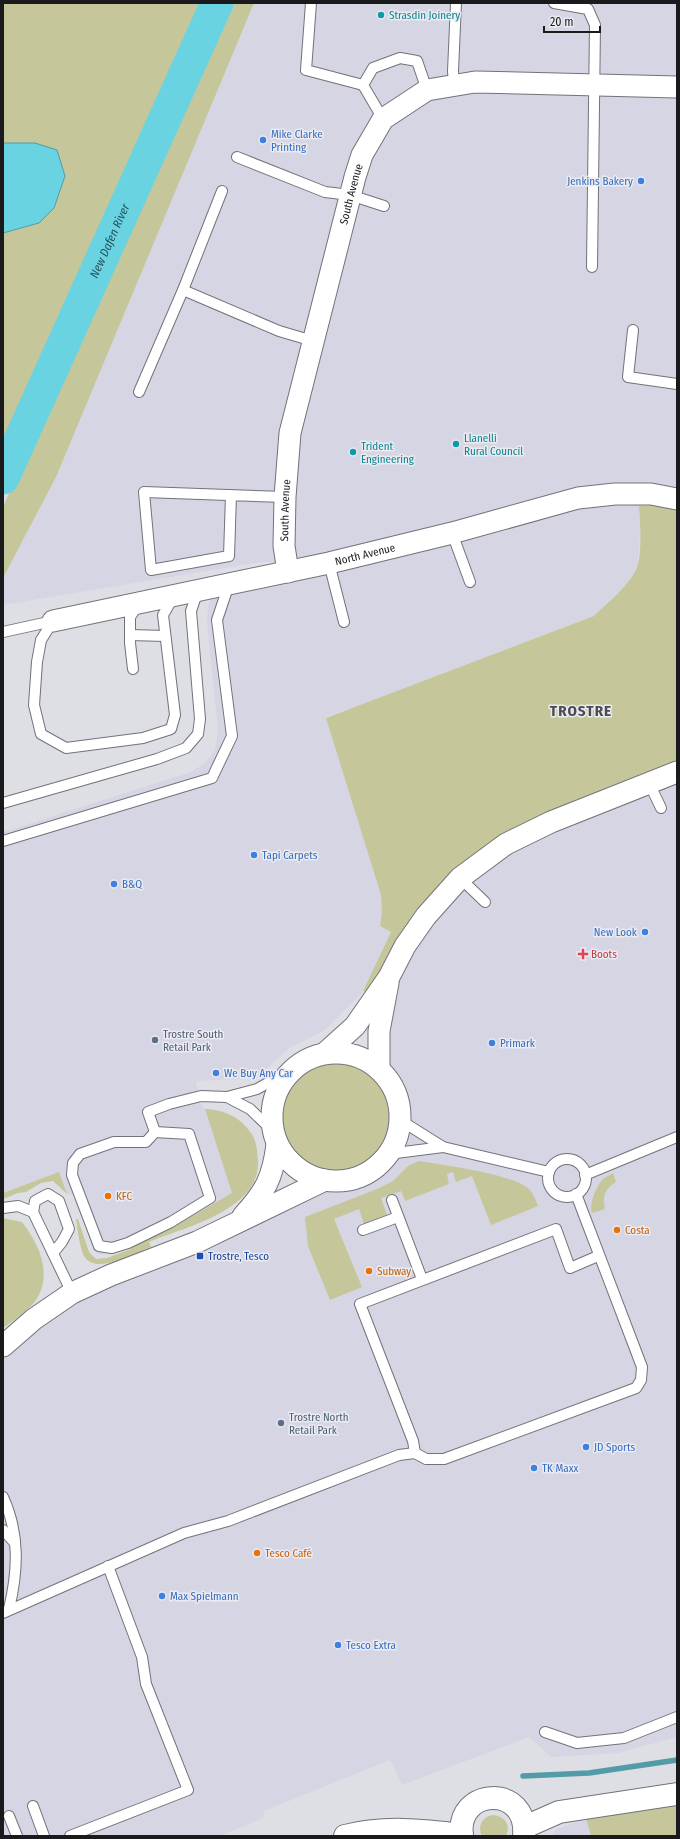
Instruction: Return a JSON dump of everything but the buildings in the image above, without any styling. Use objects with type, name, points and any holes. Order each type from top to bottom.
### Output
[{"type":"main road","points":[[345,1836],[361,1832],[415,1829],[462,1836],[464,1816],[470,1807],[479,1801],[489,1798],[499,1798],[509,1801],[520,1812],[524,1832],[559,1812],[677,1794]]},
{"type":"street","name":"South Avenue","points":[[288,572],[284,546],[285,497],[290,433],[350,195],[362,155],[383,119],[427,90],[454,84],[475,82],[677,87]]},
{"type":"street","name":"North Avenue","points":[[53,621],[329,563],[452,533],[578,498],[615,494],[651,494],[677,499]]},
{"type":"street","points":[[325,1053],[355,1026],[389,977],[405,946],[426,916],[460,878],[512,841],[551,822],[677,772]]},
{"type":"street","points":[[379,1068],[379,1031],[389,977]]},
{"type":"street","points":[[236,1224],[261,1196],[272,1174],[275,1137],[271,1116],[273,1102],[280,1084],[291,1070],[307,1059],[325,1053],[344,1052],[362,1058],[379,1068],[391,1083],[398,1101],[400,1120],[396,1139],[388,1154],[375,1168],[359,1176],[342,1181],[325,1180],[309,1175],[295,1167],[285,1156],[275,1137]]},
{"type":"street","points":[[3,1346],[34,1319],[72,1293],[111,1275],[198,1242],[325,1180]]},
{"type":"lane","points":[[311,3],[306,70],[363,85],[383,119]]},
{"type":"lane","points":[[454,84],[453,71],[456,3]]},
{"type":"lane","points":[[554,3],[588,9],[595,25],[592,267]]},
{"type":"lane","points":[[363,85],[373,68],[400,58],[417,60],[427,90]]},
{"type":"lane","points":[[237,157],[325,192],[350,195],[384,206]]},
{"type":"lane","points":[[139,392],[183,290],[222,191]]},
{"type":"lane","points":[[183,290],[279,331],[313,341]]},
{"type":"lane","points":[[633,330],[628,377],[677,384]]},
{"type":"lane","points":[[231,496],[229,556],[151,570],[144,492],[285,497]]},
{"type":"lane","points":[[452,533],[470,582]]},
{"type":"lane","points":[[329,563],[344,622]]},
{"type":"lane","points":[[3,841],[212,778],[232,736],[217,620],[229,584]]},
{"type":"lane","points":[[3,803],[145,763],[186,748],[198,734],[200,719],[191,611],[195,599],[202,590]]},
{"type":"lane","points":[[53,621],[41,640],[37,662],[34,705],[41,734],[66,748],[143,738],[170,729],[175,715],[163,615],[174,596]]},
{"type":"lane","points":[[133,669],[130,616],[139,603]]},
{"type":"lane","points":[[3,632],[53,621]]},
{"type":"lane","points":[[130,635],[166,636]]},
{"type":"lane","points":[[650,783],[661,808]]},
{"type":"lane","points":[[460,878],[485,902]]},
{"type":"lane","points":[[155,1132],[148,1112],[169,1104],[201,1096],[227,1097],[257,1088],[291,1070]]},
{"type":"lane","points":[[227,1097],[250,1108],[275,1137]]},
{"type":"lane","points":[[400,1120],[443,1146],[549,1172]]},
{"type":"lane","points":[[155,1132],[188,1134],[210,1198],[171,1222],[128,1243],[112,1248],[99,1246],[72,1175],[73,1163],[80,1154],[114,1142],[146,1142],[155,1132]]},
{"type":"lane","points":[[585,1175],[677,1137]]},
{"type":"lane","points":[[388,1154],[443,1146]]},
{"type":"lane","points":[[568,1159],[579,1164],[585,1175],[584,1186],[576,1194],[563,1196],[553,1190],[548,1179],[549,1172],[556,1162],[568,1159]]},
{"type":"lane","points":[[53,1252],[62,1242],[69,1229],[59,1201],[48,1194],[35,1201],[33,1212],[72,1293]]},
{"type":"lane","points":[[5,1609],[184,1533],[228,1521],[398,1455],[415,1453],[426,1459],[444,1459],[636,1388],[641,1380],[642,1367],[598,1256],[576,1194]]},
{"type":"lane","points":[[392,1200],[422,1279]]},
{"type":"lane","points":[[3,1208],[18,1206],[33,1212]]},
{"type":"lane","points":[[363,1230],[398,1217]]},
{"type":"lane","points":[[415,1453],[413,1441],[360,1304],[556,1229],[570,1268],[598,1256]]},
{"type":"lane","points":[[3,1497],[14,1527],[17,1555],[15,1584],[5,1609]]},
{"type":"lane","points":[[3,1530],[15,1543]]},
{"type":"lane","points":[[70,1836],[188,1790],[146,1684],[142,1657],[108,1566]]},
{"type":"lane","points":[[545,1732],[577,1743],[624,1738],[677,1717]]},
{"type":"lane","points":[[33,1806],[44,1836]]},
{"type":"lane","points":[[9,1816],[17,1836]]},
{"type":"shaded area","points":[[254,3],[677,3],[677,499],[639,494],[640,534],[638,564],[626,585],[594,616],[360,706],[326,716],[381,895],[382,911],[380,926],[391,932],[362,993],[325,1030],[288,1049],[264,1071],[239,1079],[196,1081],[200,1103],[205,1109],[233,1193],[175,1226],[140,1243],[107,1255],[99,1254],[93,1250],[75,1196],[67,1194],[59,1172],[3,1193],[3,832],[191,772],[204,764],[215,750],[218,730],[207,622],[208,605],[213,595],[327,563],[260,562],[3,605],[3,578],[56,477],[187,160]]},
{"type":"shaded area","points":[[677,772],[677,1737],[618,1753],[551,1757],[529,1737],[402,1785],[390,1760],[264,1811],[263,1818],[220,1836],[3,1836],[3,1346],[34,1319],[325,1180],[342,1181],[359,1176],[375,1168],[388,1154],[396,1139],[400,1120],[398,1101],[391,1083],[379,1068],[389,977],[460,878]]},
{"type":"shaded area","points":[[586,1818],[591,1836],[551,1836],[557,1829]]},
{"type":"green space","points":[[3,3],[212,3],[3,464],[3,233],[39,223],[35,143],[3,143]]},
{"type":"green space","points":[[226,3],[254,3],[56,477],[3,578],[3,507]]},
{"type":"green space","points":[[651,505],[677,508],[677,760],[576,800],[500,835],[453,869],[416,910],[387,956],[370,993],[363,991],[391,932],[380,926],[382,911],[381,895],[326,718],[594,616],[625,586],[635,572],[640,551],[639,506]]},
{"type":"green space","points":[[335,1064],[345,1065],[365,1073],[373,1080],[380,1088],[388,1108],[388,1128],[380,1148],[373,1156],[365,1163],[345,1171],[335,1172],[325,1171],[305,1163],[297,1156],[290,1148],[282,1128],[281,1118],[282,1108],[290,1088],[297,1080],[305,1073],[325,1065]]},
{"type":"green space","points":[[205,1109],[220,1111],[233,1116],[244,1124],[253,1136],[258,1160],[256,1177],[247,1192],[235,1204],[218,1214],[201,1223],[149,1242],[151,1247],[136,1254],[106,1264],[89,1262],[82,1252],[76,1219],[78,1219],[89,1252],[96,1259],[107,1258],[131,1249],[132,1246],[175,1226],[232,1193]]},
{"type":"green space","points":[[419,1161],[477,1171],[508,1179],[529,1189],[538,1206],[491,1225],[472,1176],[456,1182],[453,1172],[447,1174],[449,1184],[405,1201],[401,1191],[381,1198],[387,1215],[364,1224],[359,1209],[334,1219],[362,1287],[330,1300],[308,1246],[305,1217],[377,1189],[393,1181],[408,1166]]},
{"type":"green space","points":[[59,1172],[67,1194],[53,1181],[41,1183],[26,1192],[18,1193],[3,1199],[3,1193]]},
{"type":"green space","points":[[613,1173],[616,1182],[609,1187],[605,1193],[605,1209],[592,1213],[591,1205],[597,1187],[602,1180]]},
{"type":"green space","points":[[3,1218],[22,1222],[34,1240],[42,1260],[44,1270],[41,1290],[36,1300],[16,1319],[3,1328]]},
{"type":"green space","points":[[677,1802],[677,1836],[591,1836],[586,1818]]},
{"type":"green space","points":[[493,1815],[501,1817],[506,1822],[508,1828],[506,1836],[482,1836],[480,1825],[483,1820]]},
{"type":"water","points":[[3,143],[35,143],[57,150],[65,176],[54,208],[39,223],[3,233]]},
{"type":"waterway","name":"New Dafen River","points":[[3,478],[217,3]]},
{"type":"waterway","points":[[523,1776],[589,1773],[677,1760]]},
{"type":"place","name":"Strasdin Joinery","points":[[381,15]]},
{"type":"place","name":"Mike Clarke Printing","points":[[263,140]]},
{"type":"place","name":"Jenkins Bakery","points":[[641,181]]},
{"type":"place","name":"Llanelli Rural Council","points":[[456,444]]},
{"type":"place","name":"Trident Engineering","points":[[353,452]]},
{"type":"place","name":"Tapi Carpets","points":[[254,855]]},
{"type":"place","name":"B&Q","points":[[114,884]]},
{"type":"place","name":"New Look","points":[[645,932]]},
{"type":"place","name":"Boots","points":[[583,954]]},
{"type":"place","name":"Trostre South Retail Park","points":[[155,1040]]},
{"type":"place","name":"Primark","points":[[492,1043]]},
{"type":"place","name":"We Buy Any Car","points":[[216,1073]]},
{"type":"place","name":"KFC","points":[[108,1196]]},
{"type":"place","name":"Costa","points":[[617,1230]]},
{"type":"place","name":"Trostre, Tesco","points":[[200,1256]]},
{"type":"place","name":"Subway","points":[[369,1271]]},
{"type":"place","name":"Trostre North Retail Park","points":[[281,1423]]},
{"type":"place","name":"JD Sports","points":[[586,1447]]},
{"type":"place","name":"TK Maxx","points":[[534,1468]]},
{"type":"place","name":"Tesco Café","points":[[257,1553]]},
{"type":"place","name":"Max Spielmann","points":[[162,1596]]},
{"type":"place","name":"Tesco Extra","points":[[338,1645]]},
{"type":"district","name":"TROSTRE","points":[[581,711]]}]
